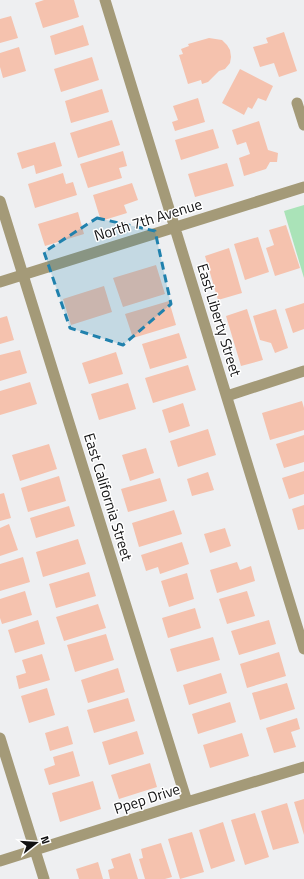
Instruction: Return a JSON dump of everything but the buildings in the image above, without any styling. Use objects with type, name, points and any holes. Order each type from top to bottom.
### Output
[{"type":"street","name":"East Liberty Street","points":[[105,0],[304,649]]},
{"type":"street","points":[[297,103],[304,125]]},
{"type":"street","name":"North 7th Avenue","points":[[0,282],[304,187]]},
{"type":"street","name":"East California Street","points":[[0,201],[187,802]]},
{"type":"street","points":[[227,396],[304,371]]},
{"type":"street","points":[[0,738],[44,879]]},
{"type":"street","name":"Ppep Drive","points":[[0,861],[304,767]]},
{"type":"highlighted area","points":[[97,218],[155,231],[171,304],[123,345],[70,328],[44,252]]},
{"type":"green space","points":[[304,205],[304,278],[284,211]]}]
